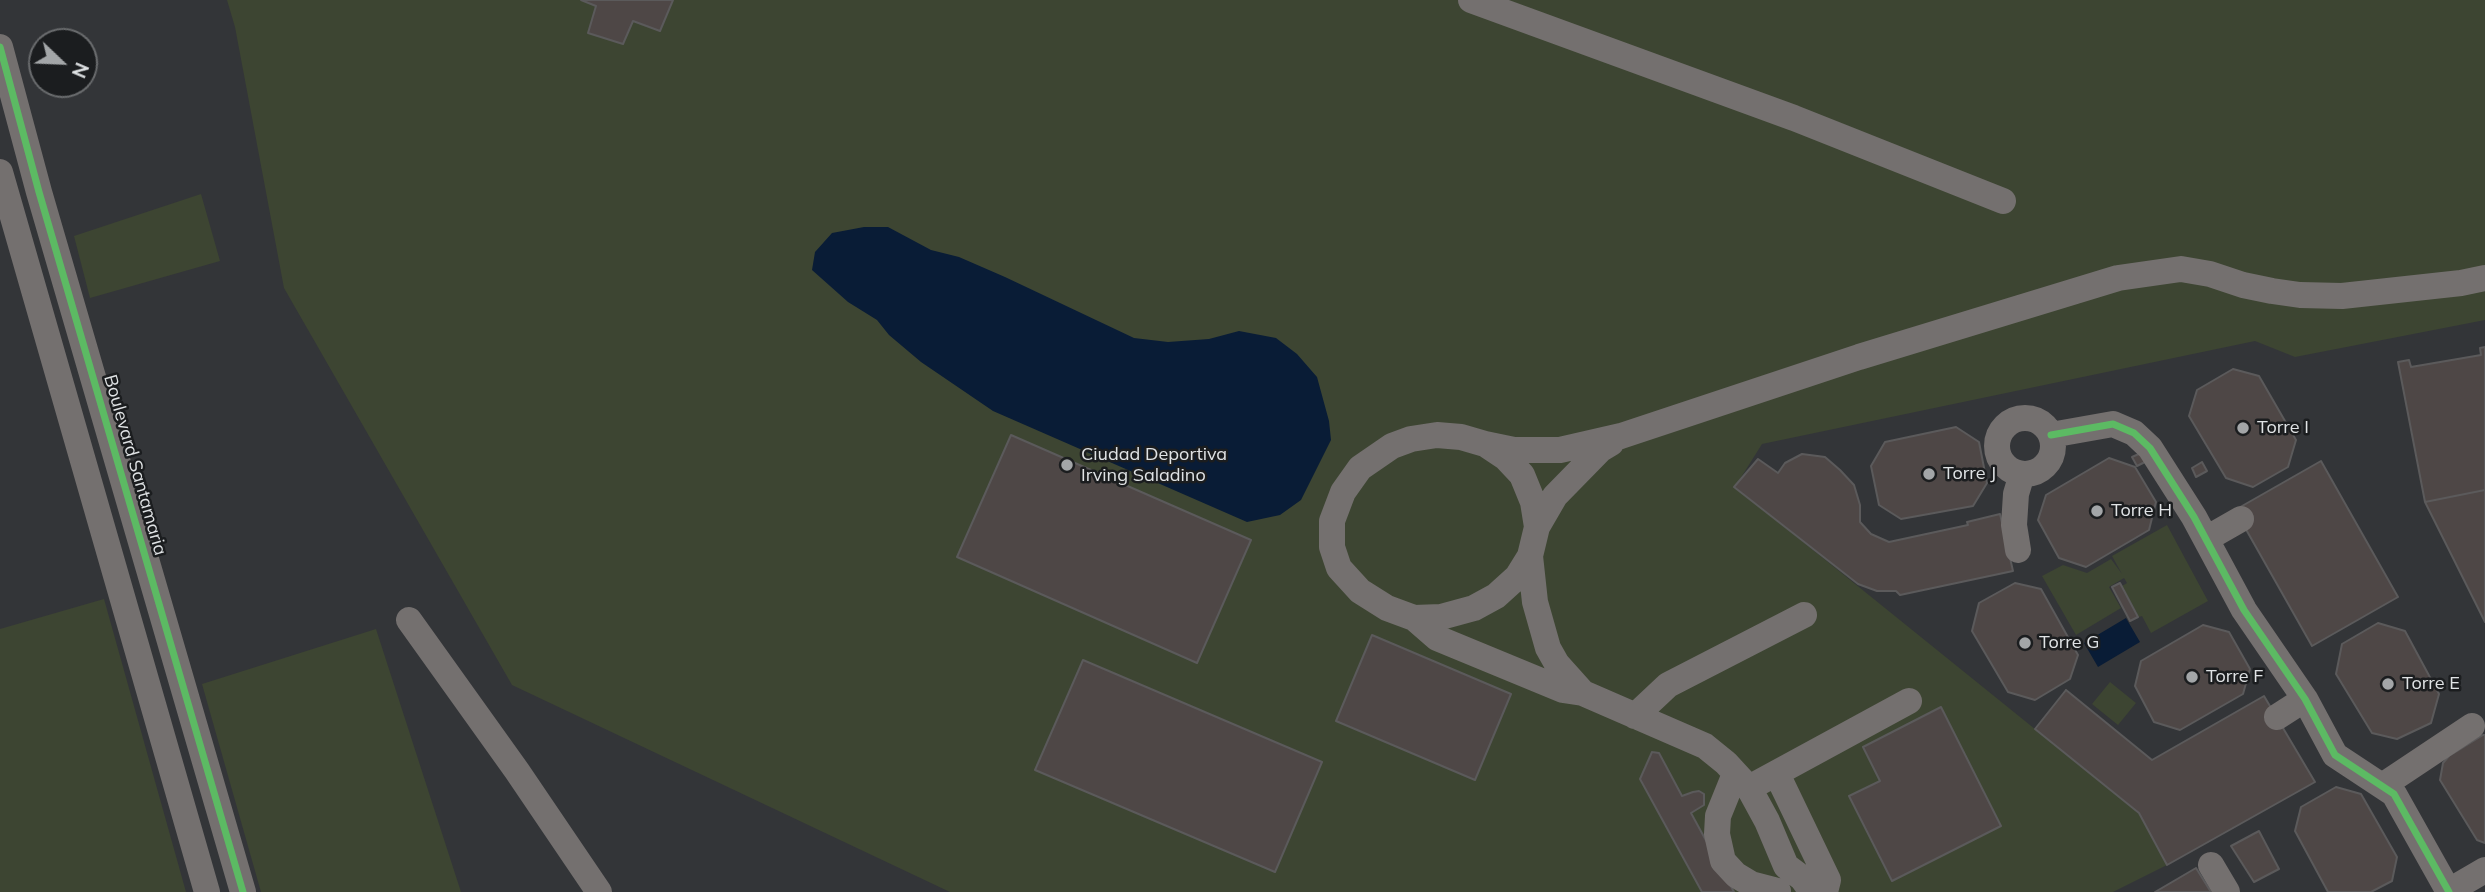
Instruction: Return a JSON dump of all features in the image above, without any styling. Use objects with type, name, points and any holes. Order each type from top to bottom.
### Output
[{"type":"street","points":[[1471,0],[1794,118],[2004,201]]},
{"type":"street","name":"Boulevard Santamaria","points":[[0,47],[39,192],[243,892]]},
{"type":"street","points":[[0,172],[207,892]]},
{"type":"street","points":[[1621,436],[1601,449],[1555,496],[1537,527],[1530,556],[1517,577],[1496,596],[1474,608],[1441,617],[1415,618],[1387,608],[1360,591],[1339,568],[1332,547],[1332,521],[1343,492],[1360,468],[1402,442],[1437,435],[1461,437],[1514,450],[1560,450],[1621,436],[1858,357],[2118,278],[2181,269],[2272,291],[2342,296],[2477,284]]},
{"type":"street","points":[[2022,417],[2045,425],[2051,435],[2053,447],[2050,458],[2043,467],[2033,473],[2022,474],[2005,466],[1997,449],[2001,430],[2022,417]]},
{"type":"street","points":[[2051,435],[2113,424],[2134,433],[2150,447],[2180,493],[2244,610],[2305,699],[2335,755],[2394,794],[2443,889],[2485,870]]},
{"type":"street","points":[[1485,444],[1506,457],[1521,475],[1533,502],[1537,527]]},
{"type":"street","points":[[2012,535],[2016,494],[2022,474]]},
{"type":"street","points":[[2206,539],[2241,519]]},
{"type":"street","points":[[1530,556],[1535,602],[1548,648],[1557,664],[1583,693]]},
{"type":"street","points":[[1635,716],[1668,685],[1804,615]]},
{"type":"street","points":[[1415,618],[1437,638],[1563,690],[1583,693],[1705,746],[1742,781],[1767,821],[1781,883]]},
{"type":"street","points":[[409,620],[517,771],[598,892]]},
{"type":"street","points":[[2277,717],[2305,699]]},
{"type":"street","points":[[1812,892],[1802,878],[1781,883],[1751,884],[1735,875],[1723,861],[1717,834],[1718,817],[1742,781],[1777,774],[1909,701]]},
{"type":"street","points":[[2382,786],[2472,726]]},
{"type":"street","points":[[1777,774],[1829,880],[1825,892]]},
{"type":"street","points":[[2211,864],[2227,892]]},
{"type":"green space","name":"Ciudad Deportiva Irving Saladino","points":[[227,0],[2485,0],[2485,320],[2295,357],[2255,341],[1762,444],[1735,487],[2139,813],[2167,865],[2113,892],[950,892],[512,685],[284,288],[235,27]]},
{"type":"green space","points":[[201,194],[220,261],[90,298],[74,236]]},
{"type":"green space","points":[[2167,525],[2208,601],[2151,633],[2122,586],[2127,583],[2124,578],[2109,587],[2121,608],[2076,635],[2042,576],[2063,565],[2087,573],[2111,559],[2122,574],[2112,556]]},
{"type":"green space","points":[[104,599],[186,892],[0,892],[0,629]]},
{"type":"green space","points":[[376,629],[461,892],[261,892],[202,684]]},
{"type":"green space","points":[[2110,682],[2136,703],[2118,725],[2092,704]]},
{"type":"water","points":[[864,227],[888,227],[931,250],[959,257],[1134,338],[1168,342],[1209,339],[1239,331],[1276,338],[1297,354],[1317,377],[1329,421],[1331,440],[1301,500],[1280,515],[1247,522],[993,411],[921,362],[889,335],[877,320],[848,302],[812,270],[815,252],[832,233]]},
{"type":"water","points":[[2126,618],[2140,642],[2098,667],[2084,643]]},
{"type":"building","points":[[581,0],[673,0],[660,31],[633,21],[623,44],[588,33],[596,6]]},
{"type":"building","points":[[2485,347],[2485,490],[2425,502],[2398,362],[2409,360],[2411,367],[2481,355],[2480,348]]},
{"type":"building","name":"Torre I","points":[[2233,369],[2259,376],[2296,440],[2288,467],[2253,487],[2226,478],[2189,416],[2197,390]]},
{"type":"building","name":"Torre J","points":[[1956,427],[1979,442],[1987,483],[1973,506],[1901,519],[1879,505],[1871,466],[1885,442]]},
{"type":"building","points":[[1011,435],[1251,540],[1197,663],[957,557]]},
{"type":"building","points":[[2141,453],[2145,462],[2137,466],[2132,457]]},
{"type":"building","points":[[1802,454],[1825,457],[1840,470],[1854,485],[1860,505],[1860,522],[1871,534],[1889,542],[1968,525],[1967,522],[2000,514],[2013,571],[1900,595],[1896,591],[1877,591],[1858,584],[1734,487],[1758,459],[1778,473],[1785,463]]},
{"type":"building","name":"Torre H","points":[[2109,458],[2135,467],[2156,502],[2149,530],[2086,567],[2059,558],[2038,520],[2046,495]]},
{"type":"building","points":[[2321,461],[2398,597],[2312,646],[2235,510]]},
{"type":"building","points":[[2202,462],[2207,471],[2196,477],[2192,468]]},
{"type":"building","points":[[2485,490],[2485,622],[2425,502]]},
{"type":"building","name":"Torre G","points":[[2015,583],[2041,589],[2078,655],[2070,679],[2035,700],[2008,692],[1972,631],[1979,603]]},
{"type":"building","points":[[2120,583],[2138,617],[2130,621],[2112,587]]},
{"type":"building","name":"Torre E","points":[[2378,623],[2405,631],[2439,694],[2431,723],[2397,739],[2372,733],[2336,674],[2342,644]]},
{"type":"building","name":"Torre F","points":[[2203,625],[2229,632],[2250,669],[2243,694],[2180,730],[2154,722],[2135,686],[2141,661]]},
{"type":"building","points":[[1372,635],[1511,694],[1475,780],[1336,721]]},
{"type":"building","points":[[1083,660],[1322,762],[1275,872],[1035,770]]},
{"type":"building","points":[[2066,690],[2152,760],[2264,696],[2315,782],[2167,865],[2139,813],[2035,729]]},
{"type":"building","points":[[1941,707],[2001,826],[1892,881],[1849,796],[1880,781],[1863,747]]},
{"type":"building","points":[[2483,735],[2485,843],[2477,840],[2440,780],[2443,763],[2449,756]]},
{"type":"building","points":[[1652,752],[1659,753],[1682,796],[1699,791],[1704,794],[1704,805],[1691,813],[1734,892],[1702,892],[1640,779]]},
{"type":"building","points":[[2336,787],[2361,794],[2397,857],[2392,881],[2371,892],[2328,892],[2295,831],[2301,807]]},
{"type":"building","points":[[2259,831],[2279,869],[2254,882],[2231,846]]},
{"type":"building","points":[[2196,868],[2211,892],[2155,892]]},
{"type":"cycle path","points":[[0,47],[39,192],[243,892]]},
{"type":"cycle path","points":[[2051,435],[2113,424],[2134,433],[2150,448],[2194,517],[2244,610],[2305,699],[2335,755],[2394,794],[2449,892]]},
{"type":"place","name":"Torre I","points":[[2243,428]]},
{"type":"place","name":"Ciudad Deportiva Irving Saladino","points":[[1067,465]]},
{"type":"place","name":"Torre J","points":[[1929,474]]},
{"type":"place","name":"Torre H","points":[[2097,511]]},
{"type":"place","name":"Torre G","points":[[2025,643]]},
{"type":"place","name":"Torre F","points":[[2192,677]]},
{"type":"place","name":"Torre E","points":[[2388,684]]}]
